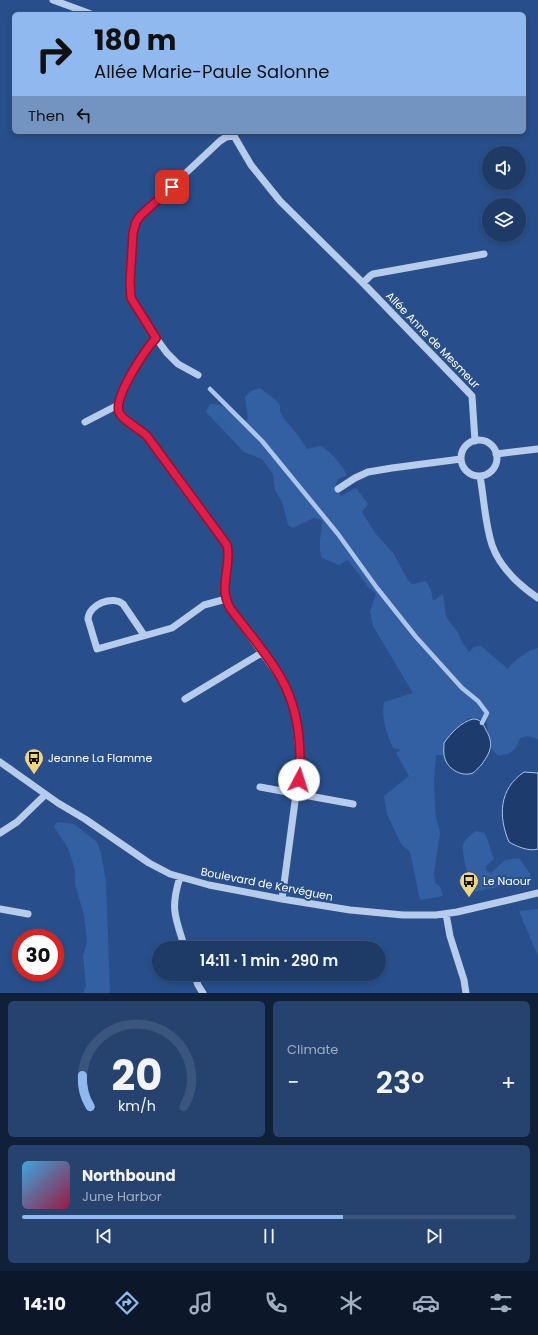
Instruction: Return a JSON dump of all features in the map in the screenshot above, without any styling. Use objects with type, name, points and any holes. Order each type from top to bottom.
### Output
[{"type":"street","points":[[53,0],[86,12]]},
{"type":"street","name":"Allée Anne de Mesmeur","points":[[156,338],[131,298],[132,240],[134,226],[140,216],[211,149],[226,137],[234,136],[238,139],[251,165],[275,195],[299,221],[363,283],[472,396],[475,441]]},
{"type":"street","points":[[363,283],[373,274],[484,254]]},
{"type":"street","points":[[198,375],[178,364],[167,353],[156,338],[147,347],[124,387],[118,405],[119,413],[147,436],[227,545],[228,554],[225,583],[226,599],[230,608],[281,679],[290,697],[298,731],[300,759],[282,899]]},
{"type":"street","points":[[84,422],[118,405]]},
{"type":"street","points":[[475,441],[486,442],[494,449],[496,454],[497,460],[493,469],[489,473],[480,476],[475,476],[467,471],[462,464],[461,459],[463,450],[466,446],[475,441]]},
{"type":"street","points":[[496,454],[538,449]]},
{"type":"street","points":[[338,489],[362,475],[378,470],[461,459]]},
{"type":"street","points":[[480,476],[492,545],[497,556],[521,586],[538,598]]},
{"type":"street","points":[[144,635],[124,604],[119,600],[98,604],[92,608],[88,614],[97,649],[172,628],[204,605],[226,599]]},
{"type":"street","points":[[185,699],[263,652]]},
{"type":"street","name":"Boulevard de Kervéguen","points":[[0,762],[45,795],[84,819],[149,864],[180,877],[230,890],[350,910],[386,914],[422,915],[446,914],[538,893]]},
{"type":"street","points":[[260,787],[353,804]]},
{"type":"street","points":[[0,833],[17,822],[45,795]]},
{"type":"street","points":[[180,877],[175,893],[174,912],[183,941]]},
{"type":"street","points":[[0,909],[28,914]]},
{"type":"street","points":[[446,914],[450,936],[464,980],[466,993]]},
{"type":"street","points":[[197,981],[204,993]]},
{"type":"shaded area","points":[[260,388],[277,401],[284,419],[307,449],[321,446],[339,462],[347,475],[338,479],[335,486],[341,496],[356,488],[368,504],[362,512],[375,533],[394,554],[407,579],[412,584],[426,581],[431,590],[433,601],[443,594],[446,616],[469,652],[474,647],[481,646],[508,669],[522,656],[538,648],[538,739],[527,736],[520,738],[513,751],[499,756],[492,749],[490,744],[486,719],[468,718],[460,725],[455,740],[445,755],[436,755],[434,780],[435,804],[436,817],[440,833],[434,873],[435,883],[440,887],[443,896],[420,900],[410,852],[401,844],[387,814],[384,796],[409,776],[396,753],[401,750],[393,748],[387,732],[383,714],[384,702],[413,693],[373,626],[370,611],[376,594],[369,588],[348,560],[339,565],[322,558],[320,544],[322,520],[314,518],[293,528],[288,525],[282,502],[275,490],[273,474],[262,459],[244,452],[206,412],[210,404],[215,404],[227,409],[240,421],[248,420],[245,397],[251,391]]},
{"type":"shaded area","points":[[473,719],[480,721],[484,726],[491,743],[489,751],[482,764],[473,773],[465,774],[456,772],[445,759],[444,743],[457,728]]},
{"type":"shaded area","points":[[524,772],[538,773],[538,849],[534,850],[523,848],[509,842],[503,822],[502,813],[505,795],[510,786]]},
{"type":"shaded area","points":[[57,822],[74,824],[97,842],[101,853],[106,882],[110,993],[83,993],[86,986],[83,956],[87,942],[84,915],[75,884],[75,870],[68,848],[54,827]]},
{"type":"shaded area","points":[[476,831],[484,833],[494,859],[486,866],[486,870],[491,873],[505,860],[519,858],[531,875],[527,881],[473,892],[463,854],[463,845],[468,837]]},
{"type":"shaded area","points":[[538,909],[538,956],[519,911]]},
{"type":"waterway","points":[[210,389],[262,441],[338,534],[377,588],[416,637],[462,688],[478,701],[487,713],[482,723]]},
{"type":"place","name":"Jeanne La Flamme","points":[[34,775]]},
{"type":"place","name":"Le Naour","points":[[469,898]]},
{"type":"route","points":[[172,187],[140,216],[134,226],[130,282],[131,298],[156,338],[147,347],[124,387],[118,405],[119,413],[147,436],[227,545],[228,554],[225,583],[226,599],[230,608],[275,669],[290,697],[298,731],[300,753],[299,780]]}]
